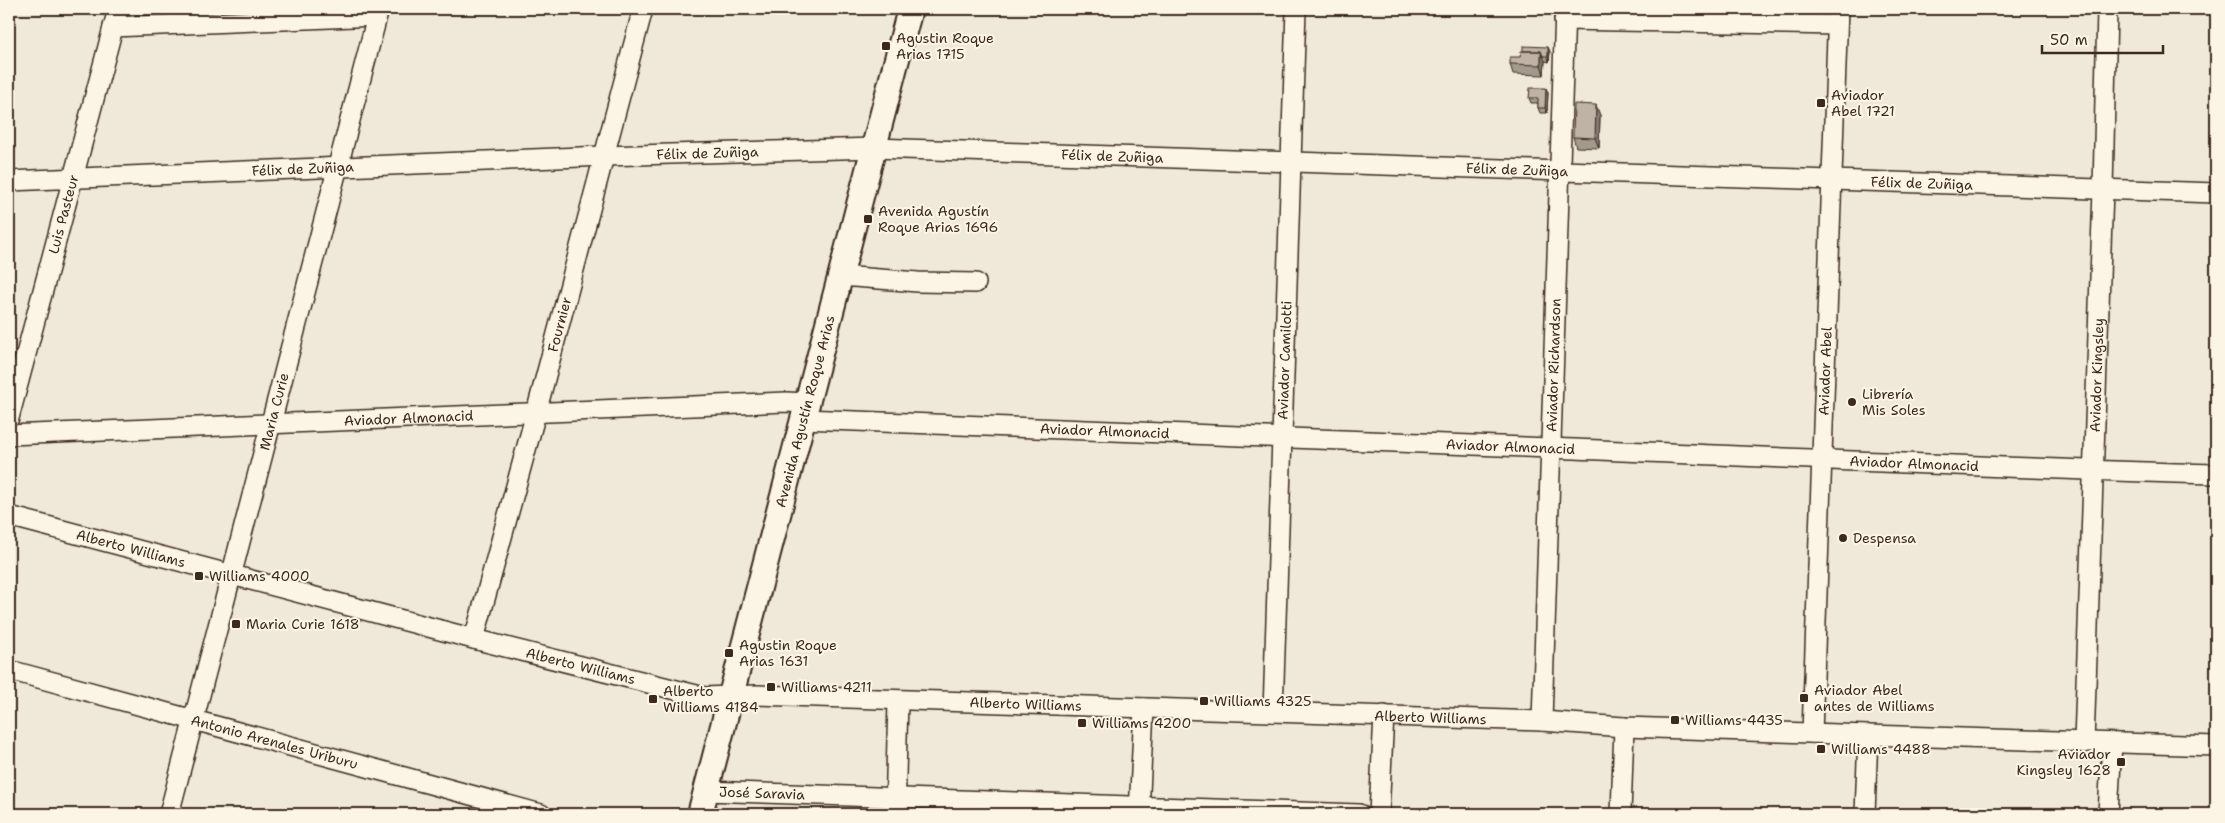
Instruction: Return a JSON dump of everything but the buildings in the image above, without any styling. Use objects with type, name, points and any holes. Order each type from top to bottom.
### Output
[{"type":"main road","name":"Avenida Agustín Roque Arias","points":[[700,814],[910,9]]},
{"type":"street","name":"Fournier","points":[[474,639],[643,9]]},
{"type":"street","name":"Aviador Camilotti","points":[[1273,712],[1296,9]]},
{"type":"street","name":"Aviador Kingsley","points":[[2084,743],[2103,190],[2106,9]]},
{"type":"street","points":[[115,18],[378,13]]},
{"type":"street","name":"Maria Curie","points":[[168,814],[378,13]]},
{"type":"street","points":[[1565,14],[1838,17]]},
{"type":"street","name":"Aviador Richardson","points":[[1542,721],[1549,448],[1565,14]]},
{"type":"street","name":"Aviador Abel","points":[[1812,733],[1838,17]]},
{"type":"street","name":"Luis Pasteur","points":[[9,418],[115,18]]},
{"type":"street","name":"Félix de Zuñiga","points":[[9,181],[604,156],[874,148],[2216,193]]},
{"type":"street","points":[[841,276],[918,282],[976,283]]},
{"type":"street","name":"Aviador Almonacid","points":[[9,435],[786,402],[805,411],[1281,439],[1549,448],[1822,461],[2216,474]]},
{"type":"street","name":"Alberto Williams","points":[[9,516],[474,639],[704,697],[731,698],[756,695],[1384,715],[1624,726],[2216,746]]},
{"type":"street","name":"Antonio Arenales Uriburu","points":[[9,670],[540,814]]},
{"type":"street","points":[[896,806],[898,701]]},
{"type":"street","points":[[1139,811],[1144,708]]},
{"type":"street","points":[[1379,814],[1384,715]]},
{"type":"street","points":[[1621,814],[1624,726]]},
{"type":"street","points":[[1866,814],[1868,735]]},
{"type":"street","points":[[2108,814],[2112,743]]},
{"type":"street","name":"José Saravia","points":[[706,791],[896,806],[1358,814]]},
{"type":"shaded area","points":[[130,9],[366,9],[128,17]]},
{"type":"shaded area","points":[[1582,9],[1821,9],[1820,19],[1589,14]]},
{"type":"place","name":"Agustin Roque Arias 1715","points":[[886,46]]},
{"type":"place","name":"Aviador Abel 1721","points":[[1821,103]]},
{"type":"place","name":"Avenida Agustín Roque Arias 1696","points":[[868,219]]},
{"type":"place","name":"Librería Mis Soles","points":[[1852,402]]},
{"type":"place","name":"Despensa","points":[[1843,538]]},
{"type":"place","name":"Williams 4000","points":[[199,576]]},
{"type":"place","name":"Maria Curie 1618","points":[[236,624]]},
{"type":"place","name":"Agustin Roque Arias 1631","points":[[729,653]]},
{"type":"place","name":"Williams 4211","points":[[771,687]]},
{"type":"place","name":"Aviador Abel antes de Williams","points":[[1804,698]]},
{"type":"place","name":"Alberto Williams 4184","points":[[653,699]]},
{"type":"place","name":"Williams 4325","points":[[1204,701]]},
{"type":"place","name":"Williams 4435","points":[[1675,720]]},
{"type":"place","name":"Williams 4200","points":[[1082,723]]},
{"type":"place","name":"Williams 4488","points":[[1821,749]]},
{"type":"place","name":"Aviador Kingsley 1628","points":[[2121,762]]}]
